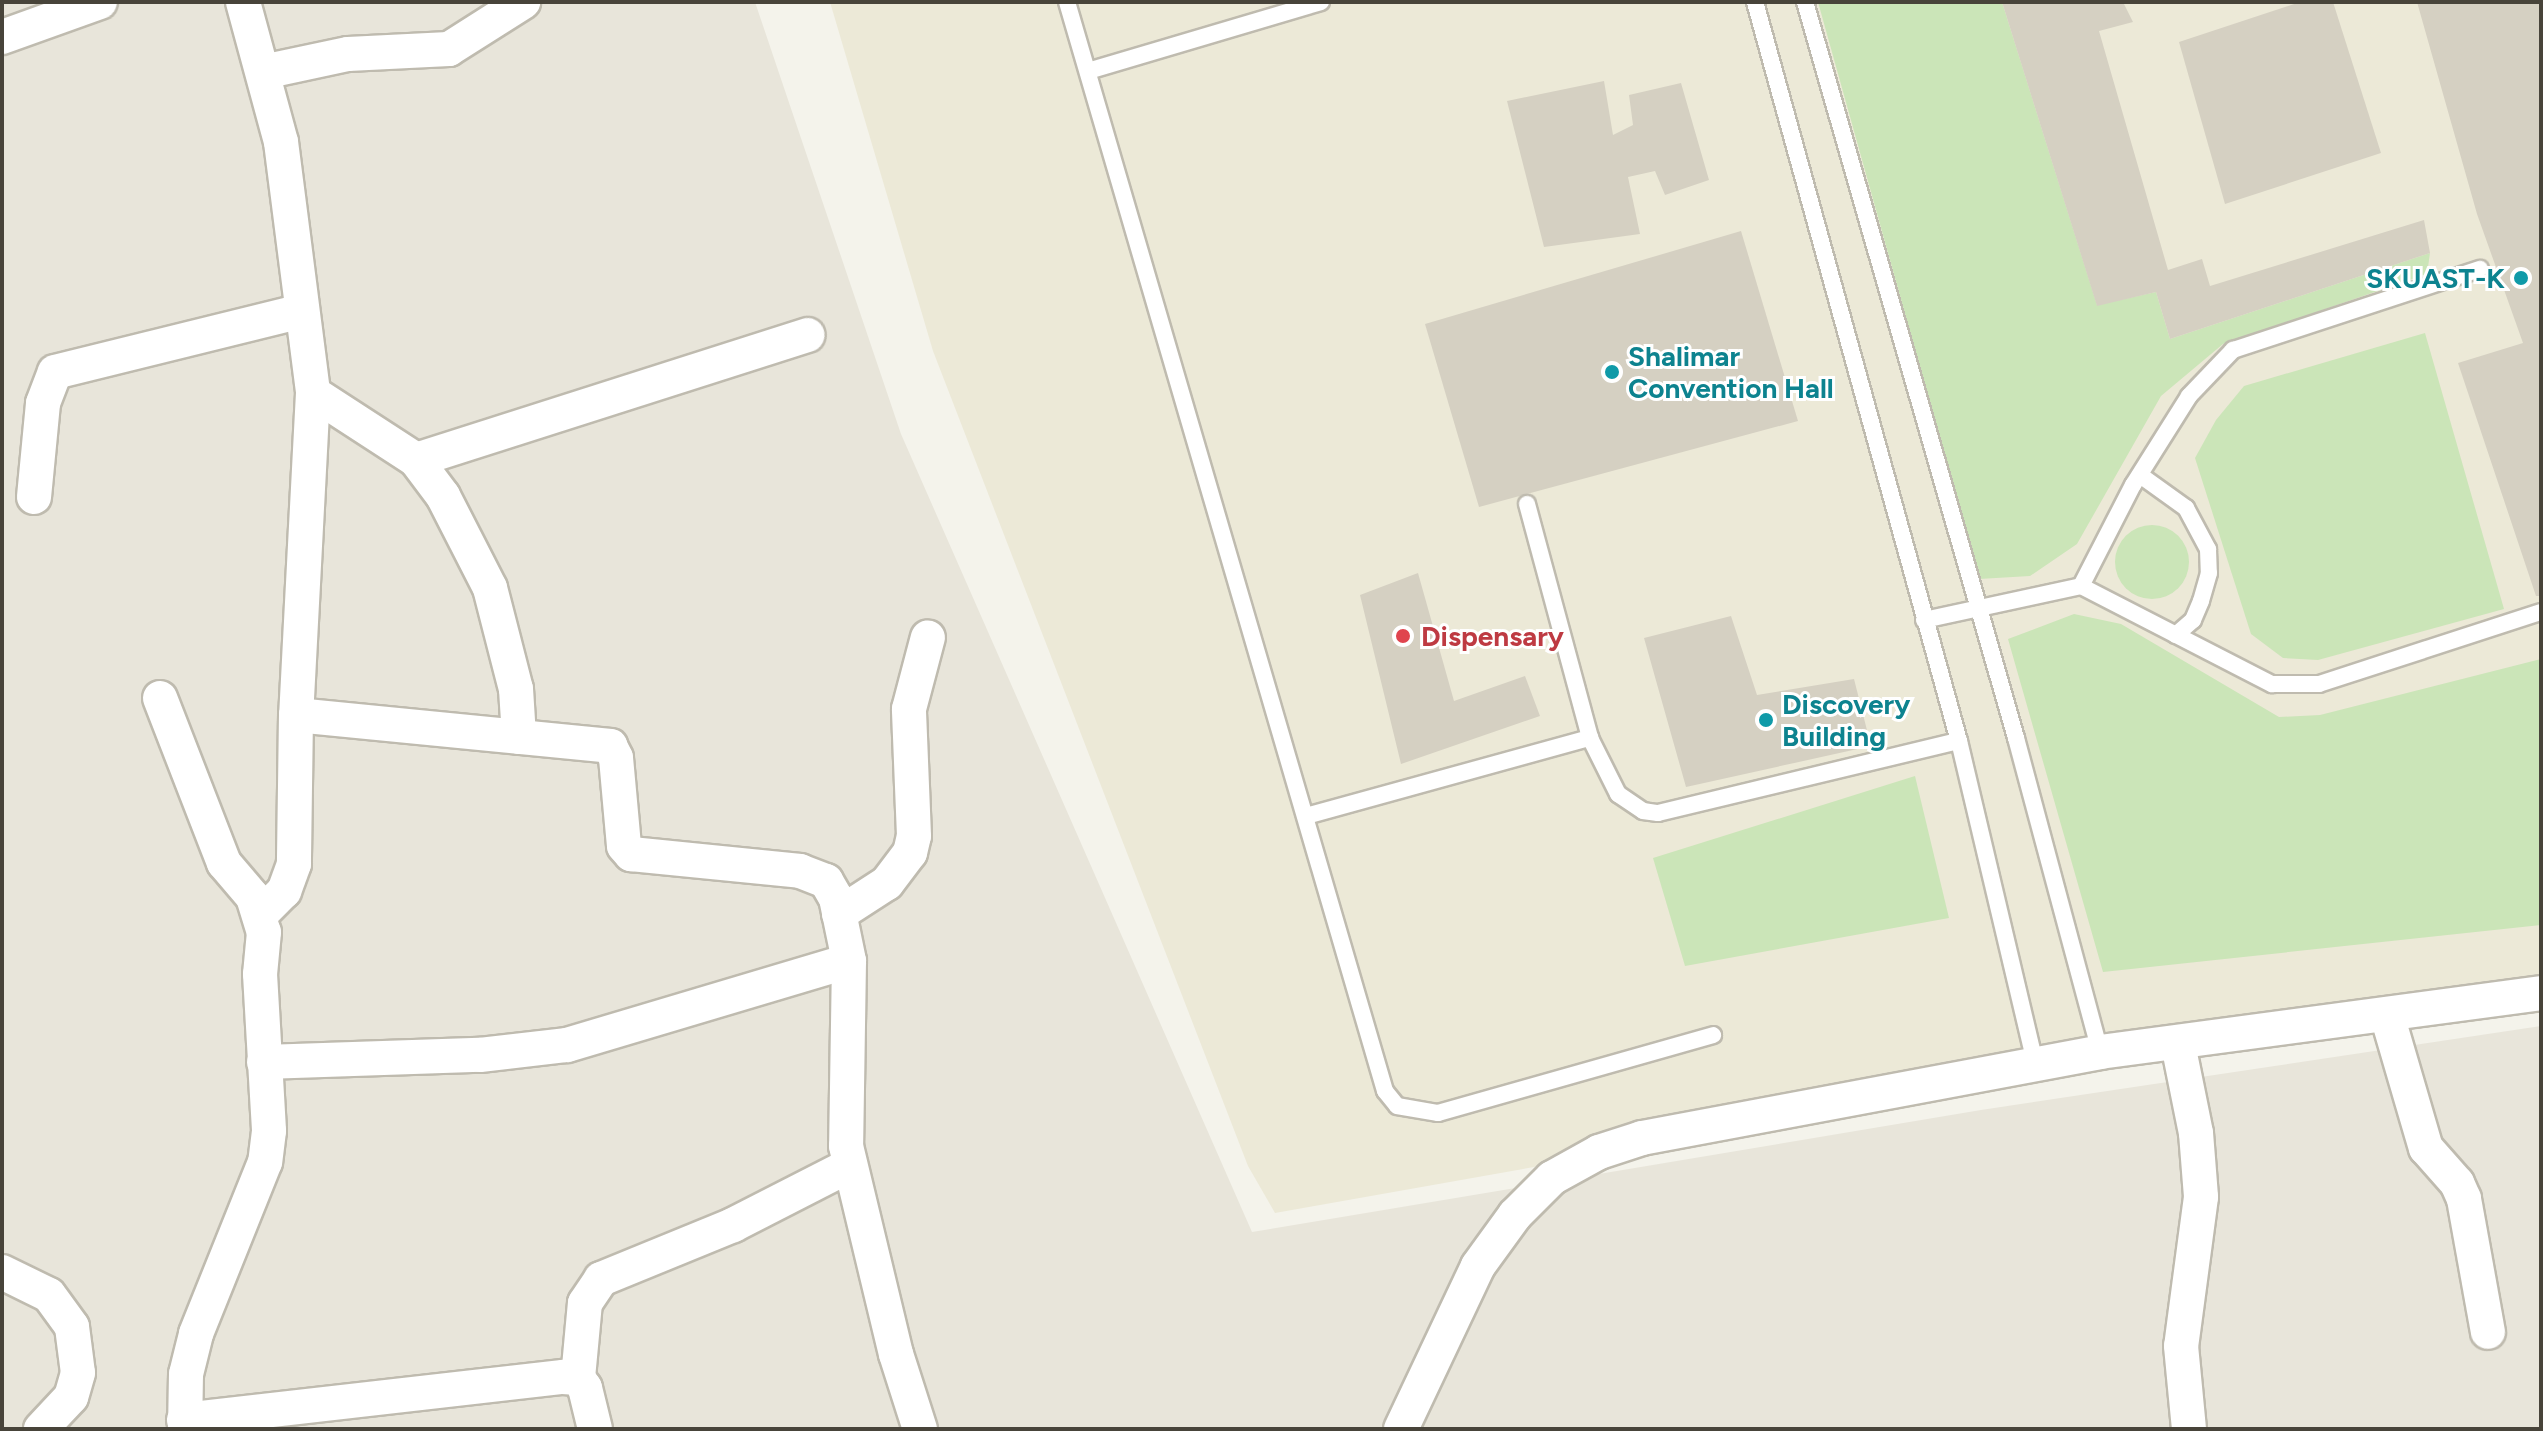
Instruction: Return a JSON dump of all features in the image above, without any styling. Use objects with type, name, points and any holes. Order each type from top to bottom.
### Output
[{"type":"street","points":[[2,37],[100,2]]},
{"type":"street","points":[[243,2],[281,142],[313,393],[296,715],[291,879],[261,914]]},
{"type":"street","points":[[263,72],[348,54],[449,49],[523,2]]},
{"type":"street","points":[[34,497],[43,403],[55,372],[302,311]]},
{"type":"street","points":[[416,460],[808,335]]},
{"type":"street","points":[[313,393],[416,460],[443,496],[490,588],[516,689],[519,737]]},
{"type":"street","points":[[839,914],[887,883],[910,853],[914,836],[909,709],[928,637]]},
{"type":"street","points":[[160,698],[224,863],[261,914],[264,1062],[269,1131],[265,1162],[196,1334],[186,1374],[184,1424],[578,1378]]},
{"type":"street","points":[[296,715],[610,746],[616,758],[624,846],[637,858],[815,874],[826,881],[839,914],[849,961],[844,1113],[850,1165],[896,1354],[920,1429]]},
{"type":"street","points":[[264,1062],[480,1055],[567,1045],[849,961]]},
{"type":"street","points":[[1401,1429],[1478,1266],[1515,1215],[1552,1178],[1599,1152],[1642,1138],[2100,1052],[2178,1044],[2541,993]]},
{"type":"street","points":[[2387,1015],[2426,1148],[2464,1199],[2488,1332]]},
{"type":"street","points":[[2178,1044],[2196,1133],[2201,1197],[2181,1346],[2189,1429]]},
{"type":"street","points":[[595,1429],[585,1388],[578,1378],[585,1303],[601,1279],[746,1220],[850,1165]]},
{"type":"street","points":[[2,1272],[49,1295],[72,1327],[78,1373],[71,1397],[41,1429]]},
{"type":"lane","points":[[1067,2],[1378,1070],[1397,1106],[1438,1113],[1713,1035]]},
{"type":"lane","points":[[1088,71],[1321,2]]},
{"type":"lane","points":[[1755,2],[1959,741],[2035,1063]]},
{"type":"lane","points":[[1805,2],[1977,605],[2100,1052]]},
{"type":"lane","points":[[2081,586],[2140,475],[2189,396],[2233,350],[2480,269]]},
{"type":"lane","points":[[2140,475],[2186,508],[2208,549],[2209,573],[2201,601],[2193,620],[2176,635]]},
{"type":"lane","points":[[1527,504],[1590,738],[1618,794],[1643,811],[1658,813],[1959,741]]},
{"type":"lane","points":[[1924,620],[1977,605],[2081,586],[2272,684],[2319,684],[2541,612]]},
{"type":"lane","points":[[1306,816],[1590,738]]},
{"type":"shaded area","points":[[2,2],[755,2],[901,434],[1252,1232],[1981,1110],[2541,1026],[2541,1429],[2,1429]]},
{"type":"shaded area","points":[[830,2],[2541,2],[2541,988],[1275,1213],[1248,1166],[933,351]]},
{"type":"green space","points":[[1818,2],[2002,2],[2097,305],[2156,292],[2170,339],[2430,253],[2427,274],[2223,344],[2161,396],[2077,544],[2030,576],[1979,579]]},
{"type":"green space","points":[[2425,333],[2504,609],[2318,660],[2283,658],[2251,634],[2195,458],[2216,420],[2244,386]]},
{"type":"green space","points":[[2152,525],[2173,531],[2183,541],[2189,562],[2183,583],[2173,593],[2152,599],[2131,593],[2121,583],[2115,562],[2121,541],[2131,531]]},
{"type":"green space","points":[[2074,614],[2121,624],[2279,717],[2320,715],[2541,659],[2541,925],[2103,972],[2008,639]]},
{"type":"green space","points":[[1915,776],[1949,918],[1685,966],[1653,858]]},
{"type":"building","points":[[2002,2],[2123,2],[2133,22],[2099,31],[2168,270],[2202,259],[2210,286],[2424,220],[2430,253],[2170,339],[2156,292],[2097,306]]},
{"type":"building","points":[[2300,2],[2333,2],[2381,153],[2225,204],[2179,42]]},
{"type":"building","name":"SKUAST-K","points":[[2417,2],[2541,2],[2541,596],[2536,596],[2458,363],[2523,343],[2477,214]]},
{"type":"building","points":[[1604,81],[1613,135],[1633,125],[1629,95],[1681,83],[1709,180],[1665,195],[1655,171],[1628,177],[1640,234],[1544,247],[1507,101]]},
{"type":"building","name":"Shalimar Convention Hall","points":[[1741,231],[1798,421],[1479,507],[1425,324]]},
{"type":"building","name":"Dispensary","points":[[1418,573],[1454,701],[1525,676],[1540,716],[1401,764],[1360,595]]},
{"type":"building","name":"Discovery Building","points":[[1731,616],[1757,695],[1854,679],[1871,746],[1686,787],[1644,638]]},
{"type":"place","name":"SKUAST-K","points":[[2521,278]]},
{"type":"place","name":"Shalimar Convention Hall","points":[[1612,372]]},
{"type":"place","name":"Dispensary","points":[[1403,636]]},
{"type":"place","name":"Discovery Building","points":[[1766,720]]}]
